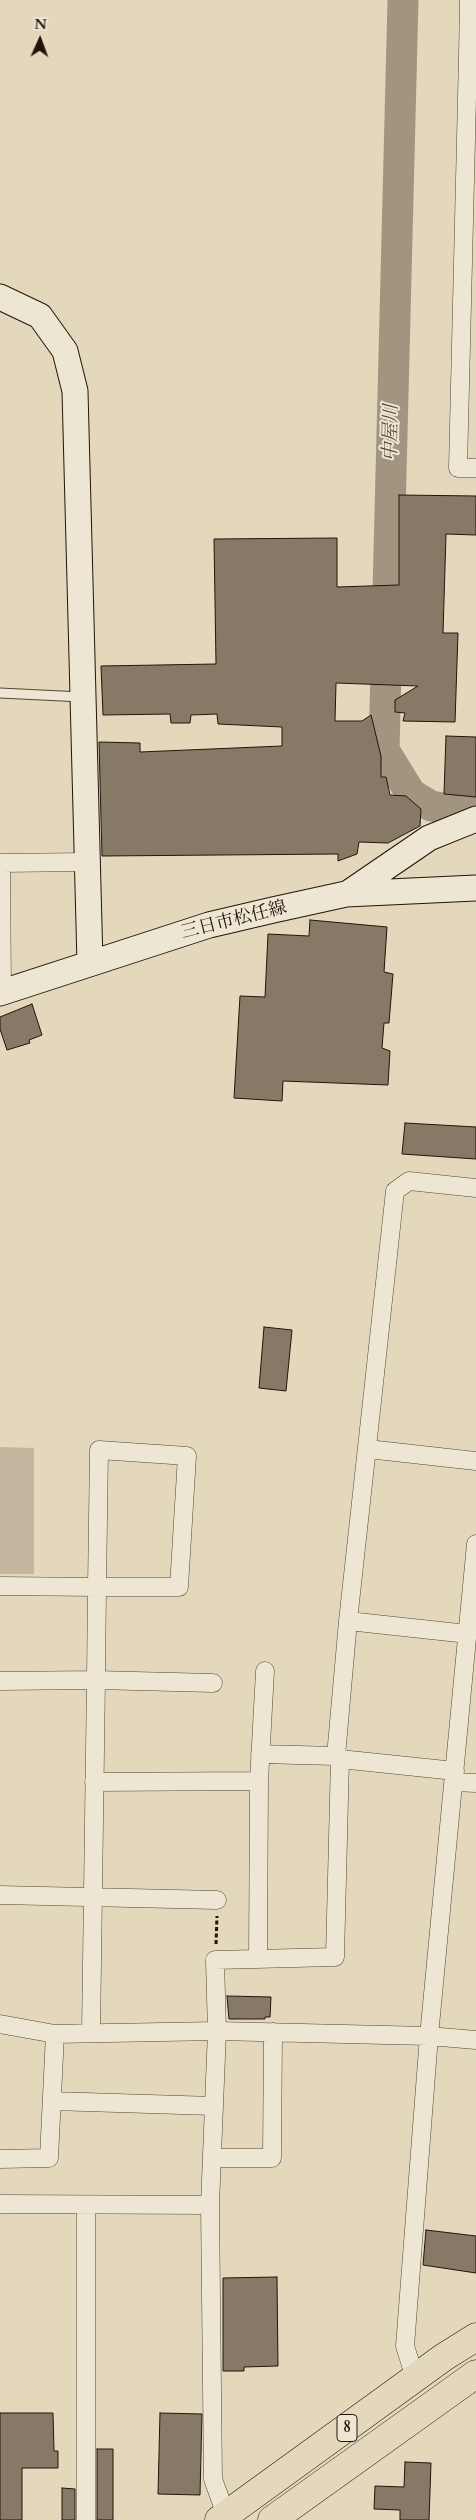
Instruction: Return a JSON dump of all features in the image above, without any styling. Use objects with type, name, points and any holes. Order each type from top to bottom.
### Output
[{"type":"highway","name":"8","points":[[222,2517],[476,2337]]},
{"type":"highway","name":"8","points":[[272,2520],[476,2374]]},
{"type":"street","points":[[469,0],[472,56],[458,468],[476,468]]},
{"type":"street","points":[[0,296],[40,316],[65,351],[75,391],[90,963]]},
{"type":"street","points":[[346,894],[429,838],[476,819]]},
{"type":"street","points":[[1,992],[1,864],[87,862]]},
{"type":"street","name":"三日市松任線","points":[[1,992],[209,925],[346,894],[476,888]]},
{"type":"street","points":[[222,2517],[213,2479],[210,2205],[216,2031],[215,1960],[335,1957],[338,1758],[348,1621],[396,1191],[409,1181],[476,1188]]},
{"type":"street","points":[[368,1449],[476,1461]]},
{"type":"street","points":[[0,1586],[96,1587],[179,1587],[187,1456],[99,1450],[96,1587],[92,2033]]},
{"type":"street","points":[[416,2378],[405,2346],[429,2036],[476,1544]]},
{"type":"street","points":[[348,1621],[468,1634]]},
{"type":"street","points":[[258,1959],[259,1781],[265,1671]]},
{"type":"street","points":[[0,1681],[96,1680],[213,1683]]},
{"type":"street","points":[[260,1754],[338,1758],[455,1776],[476,1783]]},
{"type":"street","points":[[94,1782],[259,1781]]},
{"type":"street","points":[[0,1896],[217,1900]]},
{"type":"street","points":[[0,2024],[55,2034],[216,2031],[429,2036],[476,2040]]},
{"type":"street","points":[[212,2158],[272,2158],[273,2032]]},
{"type":"street","points":[[0,2159],[49,2158],[55,2034]]},
{"type":"street","points":[[52,2101],[214,2106]]},
{"type":"street","points":[[0,2204],[210,2205]]},
{"type":"street","points":[[86,2205],[86,2520]]},
{"type":"lane","points":[[0,692],[82,697]]},
{"type":"path","points":[[215,1960],[217,1900]]},
{"type":"shaded area","points":[[0,1447],[34,1448],[34,1574],[0,1574]]},
{"type":"building","points":[[399,495],[476,496],[476,535],[446,534],[443,633],[458,633],[455,722],[403,721],[405,713],[395,712],[395,700],[418,686],[336,683],[335,721],[362,721],[371,715],[381,756],[381,777],[386,777],[390,795],[406,796],[421,809],[420,826],[388,843],[359,842],[357,854],[338,861],[338,854],[102,856],[99,742],[140,743],[140,752],[282,746],[282,727],[218,724],[217,714],[191,715],[190,723],[171,723],[170,714],[103,715],[101,666],[216,664],[214,539],[337,538],[337,587],[399,585]]},
{"type":"building","points":[[446,736],[476,737],[476,797],[444,794]]},
{"type":"building","points":[[310,920],[387,927],[384,972],[393,974],[389,1023],[384,1023],[382,1048],[390,1051],[388,1085],[283,1081],[282,1101],[234,1098],[240,996],[265,997],[268,934],[309,936]]},
{"type":"building","points":[[32,1004],[42,1035],[29,1040],[30,1043],[7,1050],[0,1029],[0,1017]]},
{"type":"building","points":[[405,1123],[476,1127],[476,1159],[402,1154]]},
{"type":"building","points":[[264,1327],[292,1330],[286,1391],[259,1388]]},
{"type":"building","points":[[227,1996],[271,1997],[270,2017],[265,2017],[265,2019],[229,2019]]},
{"type":"building","points":[[426,2230],[476,2236],[476,2273],[423,2265]]},
{"type":"building","points":[[277,2277],[278,2366],[244,2367],[244,2371],[223,2371],[223,2278]]},
{"type":"building","points":[[0,2413],[53,2413],[54,2451],[58,2451],[58,2468],[22,2468],[22,2520],[0,2520]]},
{"type":"building","points":[[160,2413],[202,2414],[200,2495],[158,2494]]},
{"type":"building","points":[[97,2449],[113,2449],[113,2520],[97,2520]]},
{"type":"building","points":[[405,2462],[431,2463],[429,2520],[400,2520],[400,2510],[374,2509],[375,2486],[404,2487]]},
{"type":"building","points":[[62,2488],[75,2489],[75,2520],[62,2520]]},
{"type":"waterway","name":"中屋川","points":[[403,0],[384,750],[411,794],[431,806],[471,810]]}]
